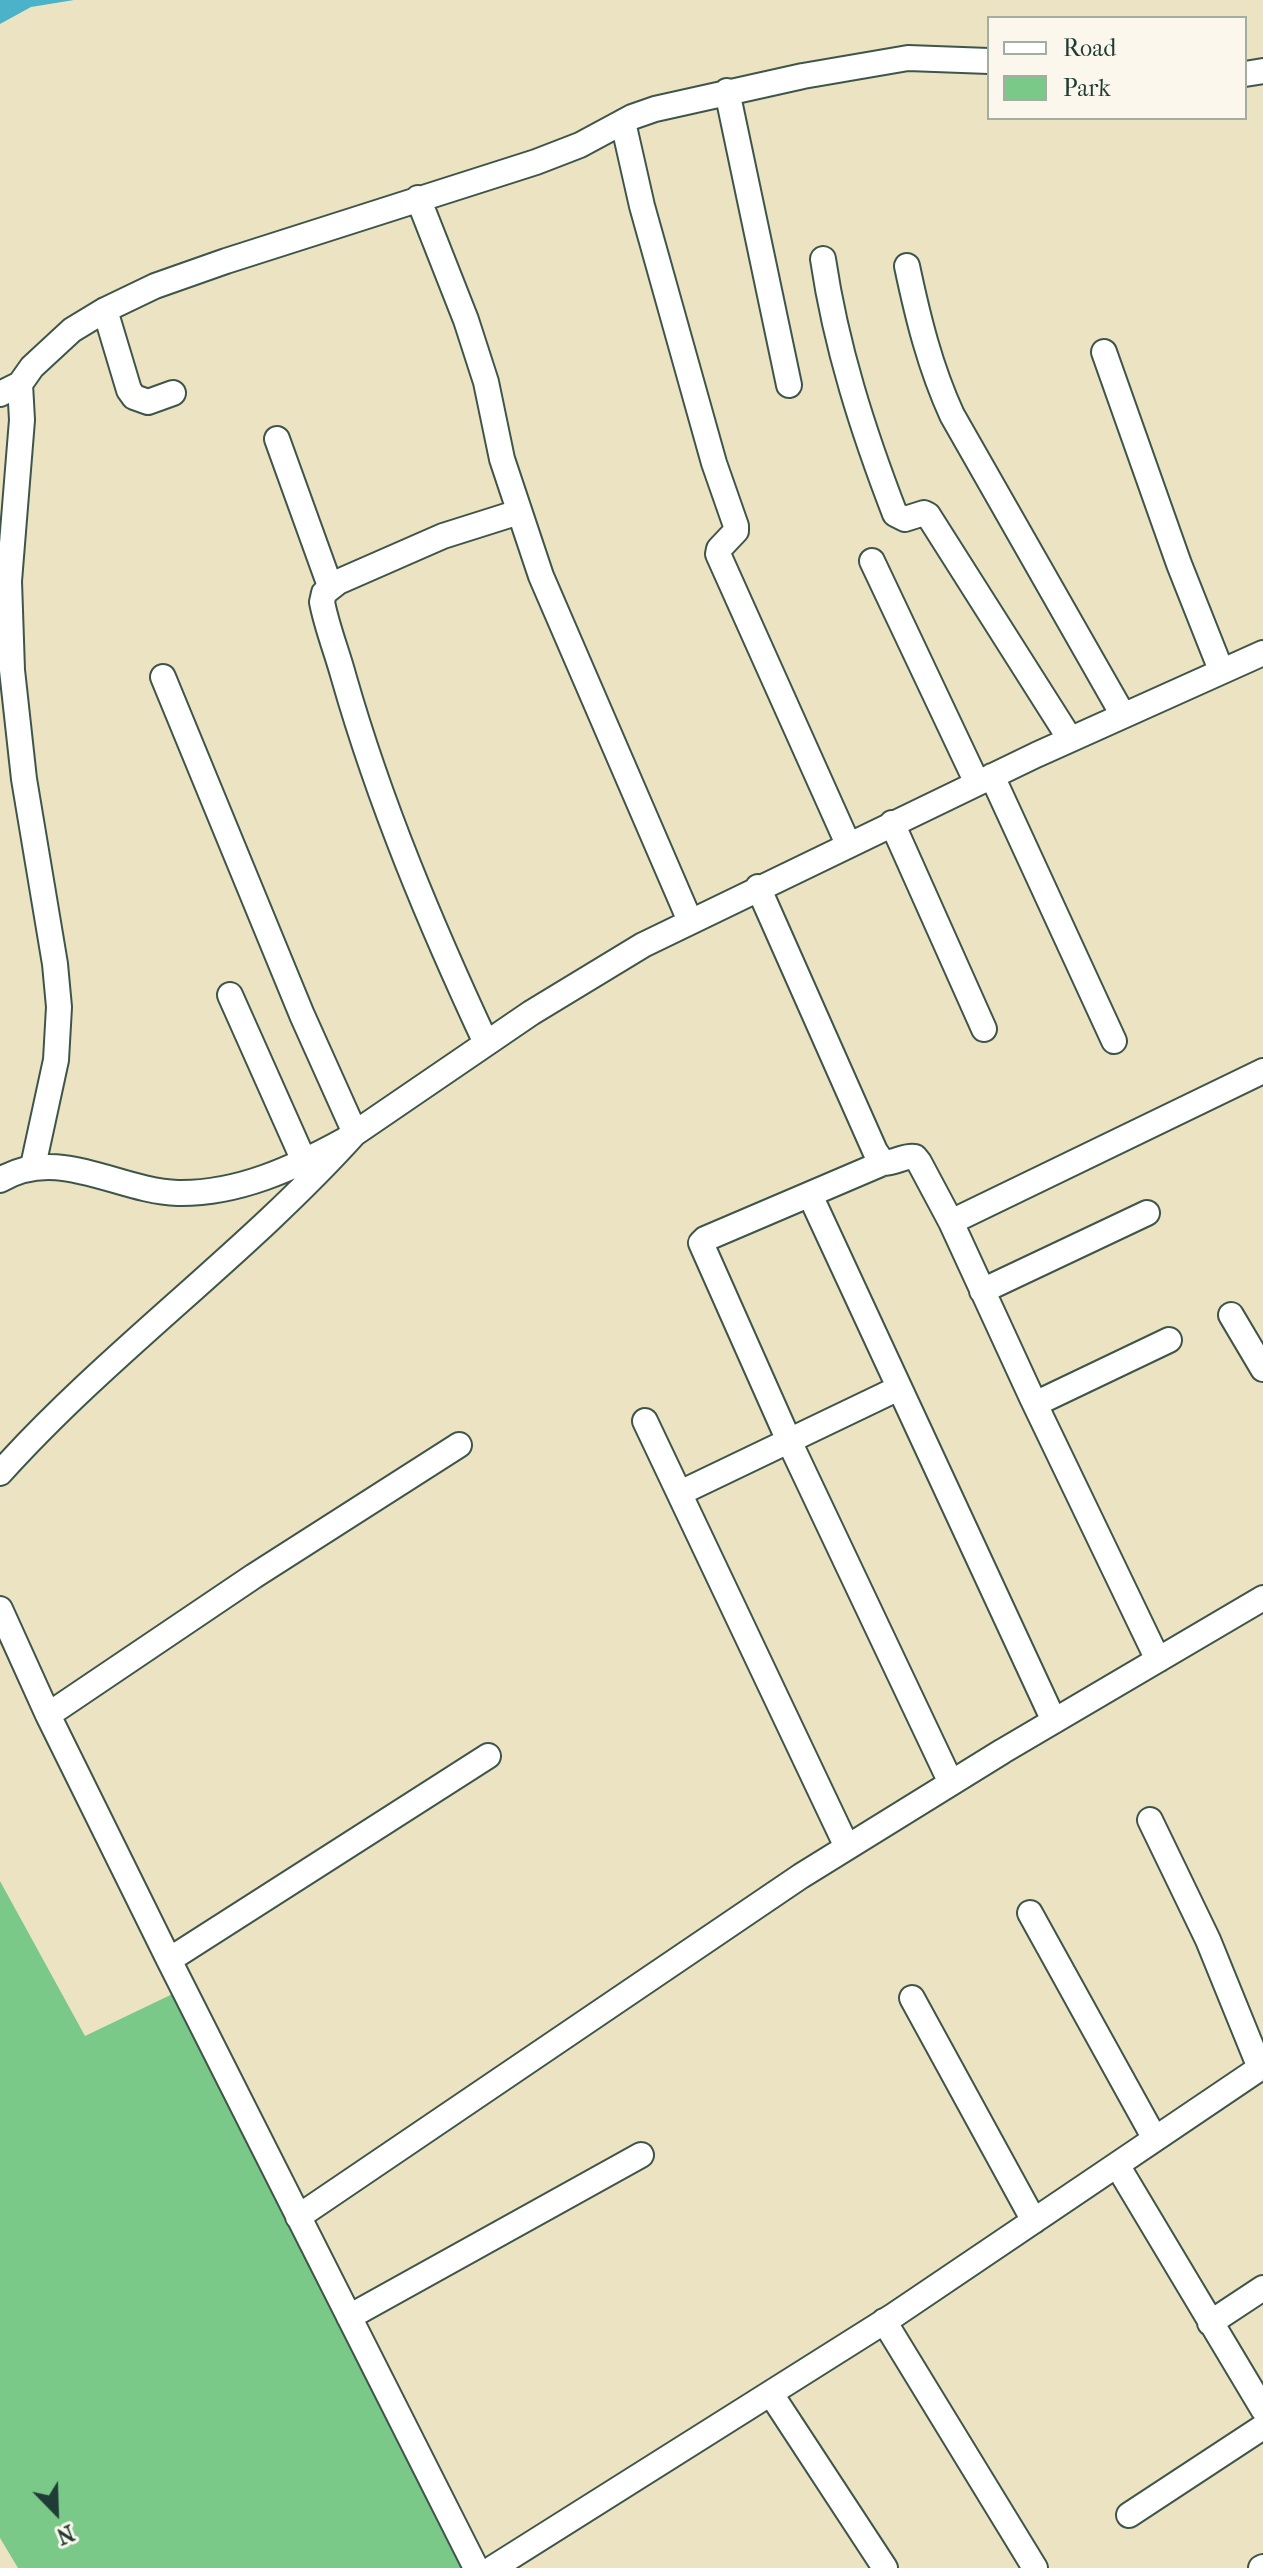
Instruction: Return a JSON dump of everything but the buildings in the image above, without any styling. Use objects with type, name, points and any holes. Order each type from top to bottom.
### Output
[{"type":"street","points":[[33,1166],[56,1060],[59,1007],[55,964],[11,755],[9,581],[22,420],[10,389],[72,330],[155,286],[536,162],[655,109],[727,91],[908,58],[987,61]]},
{"type":"street","points":[[727,91],[789,385]]},
{"type":"street","points":[[623,122],[642,206],[714,463],[736,526],[736,531],[718,554],[848,844]]},
{"type":"street","points":[[418,198],[486,382],[502,459],[541,576],[690,921]]},
{"type":"street","points":[[823,259],[846,368],[895,514],[905,519],[924,513],[928,515],[1070,739]]},
{"type":"street","points":[[907,266],[919,327],[940,391],[1123,715]]},
{"type":"street","points":[[105,310],[129,390],[134,397],[148,402],[173,393]]},
{"type":"street","points":[[1104,352],[1168,534],[1221,670]]},
{"type":"street","points":[[277,439],[330,586]]},
{"type":"street","points":[[486,1043],[415,884],[367,753],[322,602],[330,586],[443,536],[519,512]]},
{"type":"street","points":[[872,561],[1114,1041]]},
{"type":"street","points":[[0,1180],[33,1166],[58,1166],[174,1193],[208,1192],[240,1186],[304,1161],[355,1133],[593,973],[690,921],[984,779],[1263,653]]},
{"type":"street","points":[[163,677],[302,1015],[355,1133]]},
{"type":"street","points":[[892,823],[984,1029]]},
{"type":"street","points":[[758,887],[883,1163]]},
{"type":"street","points":[[230,995],[304,1161]]},
{"type":"street","points":[[951,1222],[1263,1071]]},
{"type":"street","points":[[0,1473],[106,1367],[286,1206],[355,1133]]},
{"type":"street","points":[[951,1783],[789,1441],[701,1243],[883,1163],[915,1157],[951,1222],[1158,1660]]},
{"type":"street","points":[[810,1195],[1054,1721]]},
{"type":"street","points":[[982,1291],[1147,1213]]},
{"type":"street","points":[[1231,1315],[1263,1369]]},
{"type":"street","points":[[1035,1404],[1169,1340]]},
{"type":"street","points":[[680,1493],[899,1388]]},
{"type":"street","points":[[645,1421],[847,1847]]},
{"type":"street","points":[[48,1715],[254,1576],[459,1445]]},
{"type":"street","points":[[298,2217],[801,1876],[1263,1598]]},
{"type":"street","points":[[0,1609],[48,1715],[169,1960],[476,2568]]},
{"type":"street","points":[[169,1960],[488,1756]]},
{"type":"street","points":[[501,2566],[884,2321],[1262,2067],[1208,1940],[1150,1820]]},
{"type":"street","points":[[1030,1913],[1155,2139]]},
{"type":"street","points":[[912,1998],[1034,2221]]},
{"type":"street","points":[[349,2317],[641,2155]]},
{"type":"street","points":[[1117,2165],[1263,2409]]},
{"type":"street","points":[[1210,2323],[1263,2288]]},
{"type":"street","points":[[884,2321],[1035,2568]]},
{"type":"street","points":[[771,2394],[885,2568]]},
{"type":"street","points":[[1129,2515],[1263,2427]]},
{"type":"green space","points":[[0,1881],[85,2036],[185,1988],[278,2193],[402,2452],[469,2568],[18,2568],[0,2538]]},
{"type":"water","points":[[0,0],[74,0],[31,7],[0,24]]}]
